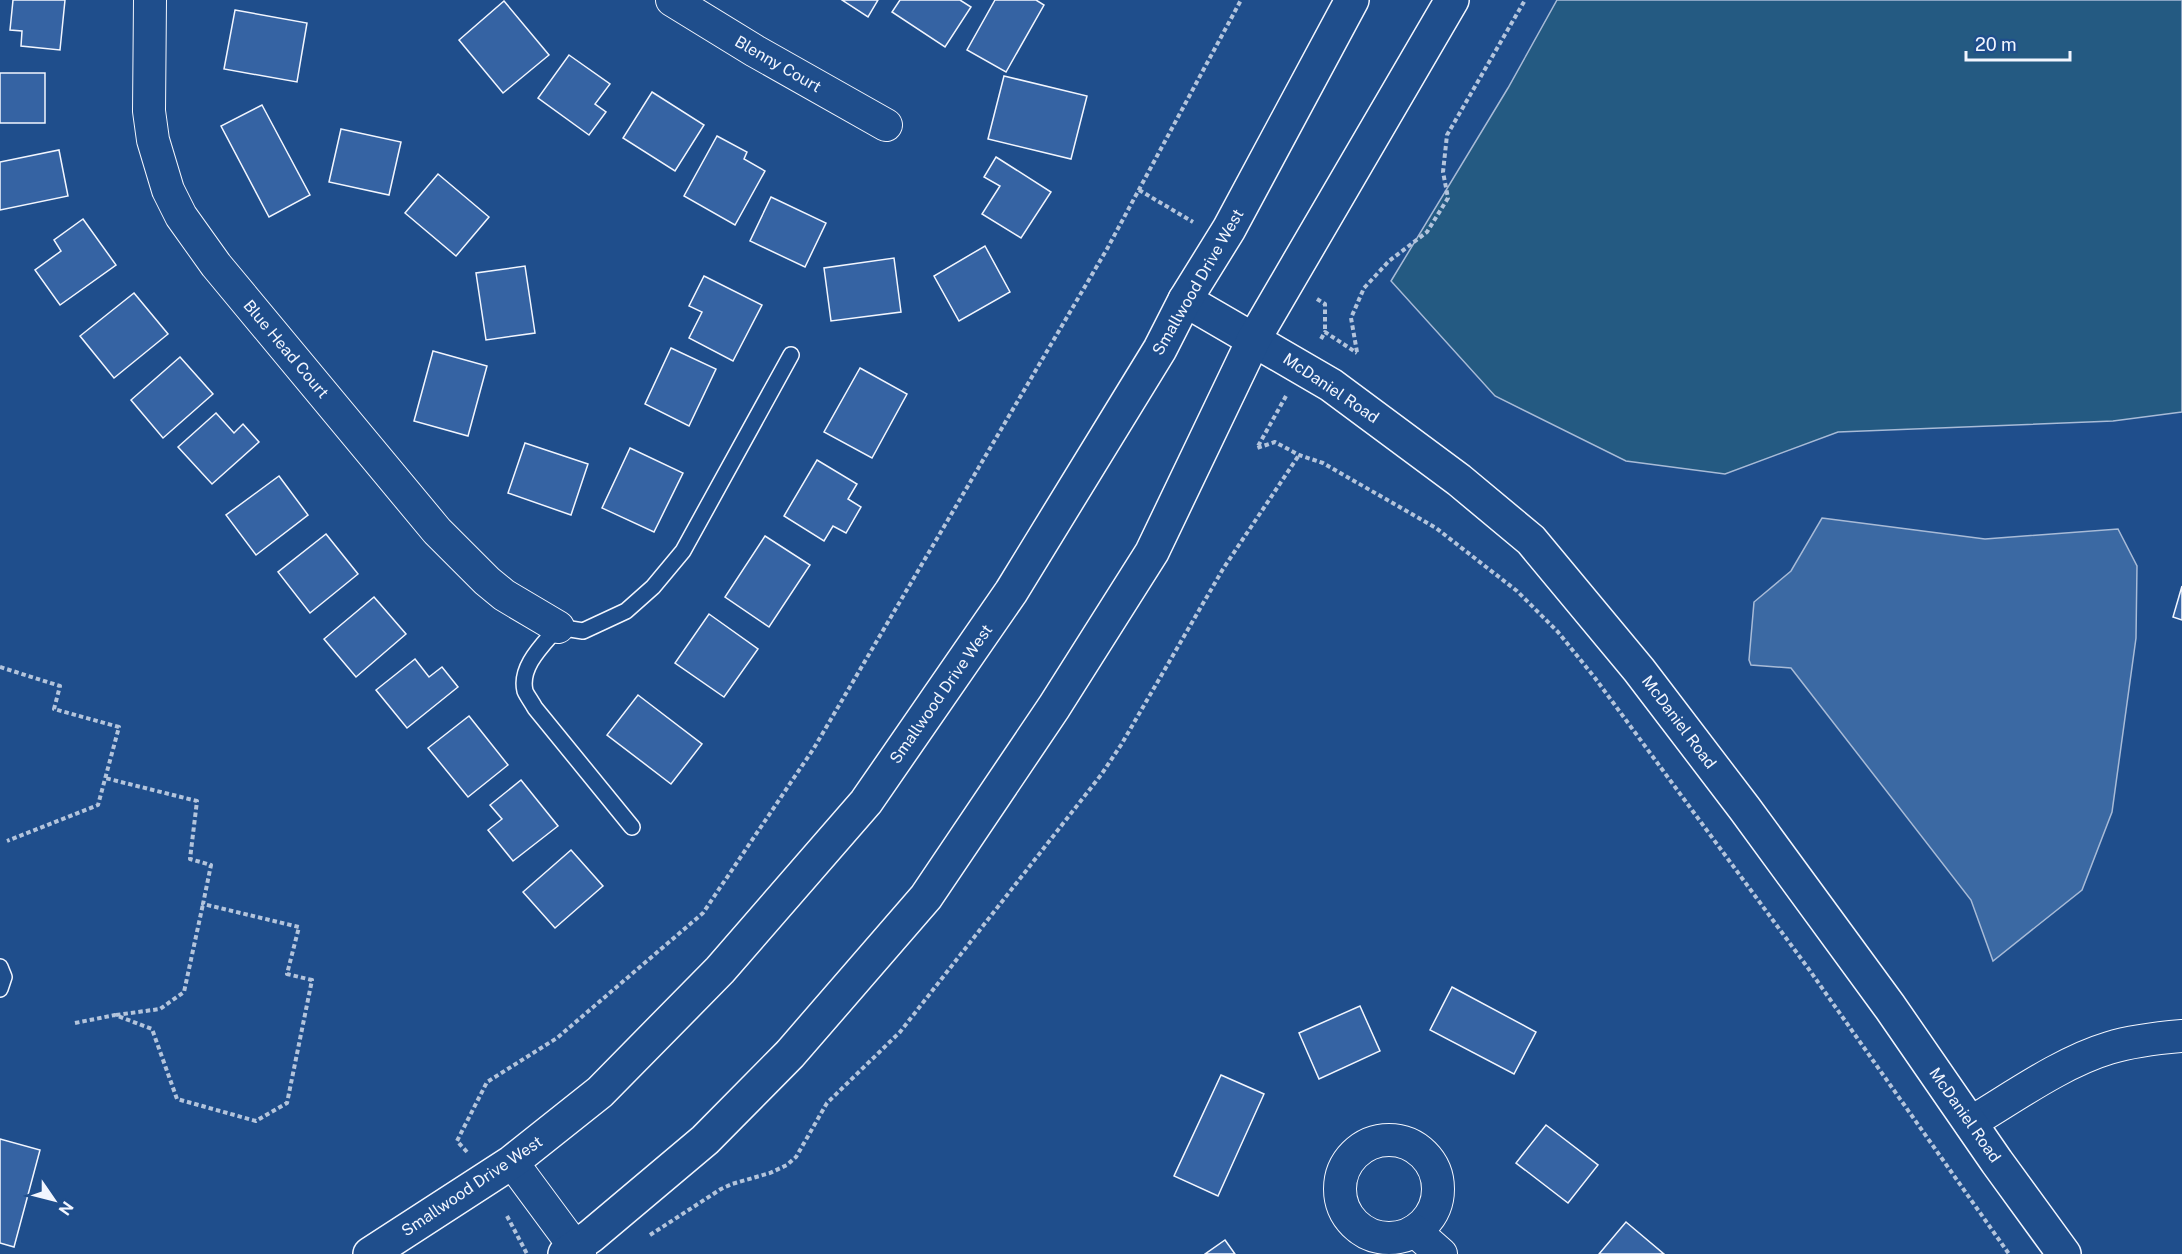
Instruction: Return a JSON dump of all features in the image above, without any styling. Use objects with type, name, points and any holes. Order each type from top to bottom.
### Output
[{"type":"main road","name":"Smallwood Drive West","points":[[370,1254],[512,1162],[600,1092],[712,978],[866,801],[1011,592],[1160,349],[1185,300],[1229,229],[1352,0]]},
{"type":"main road","points":[[573,1252],[705,1140],[790,1054],[926,897],[1054,707],[1152,552],[1254,339],[1452,0]]},
{"type":"main road","name":"McDaniel Road","points":[[1185,300],[1331,385],[1459,480],[1531,540],[1639,670],[1745,809],[1890,1007],[2064,1254]]},
{"type":"street","name":"Blue Head Court","points":[[150,0],[149,111],[153,140],[168,190],[181,216],[216,265],[436,531],[486,581],[504,595],[558,627]]},
{"type":"street","name":"Blenny Court","points":[[672,0],[755,51],[886,125]]},
{"type":"street","points":[[1970,1123],[2042,1080],[2108,1048],[2182,1036]]},
{"type":"street","points":[[512,1162],[573,1252]]},
{"type":"street","points":[[1415,1231],[1441,1254]]},
{"type":"lane","points":[[632,827],[535,708],[525,692],[524,677],[531,660],[558,627],[583,631],[626,611],[653,587],[682,551],[791,355]]},
{"type":"lane","points":[[0,967],[4,977],[0,989]]},
{"type":"path","points":[[457,1141],[487,1082],[557,1038],[703,913],[814,748],[1107,249],[1241,0]]},
{"type":"path","points":[[1357,353],[1351,318],[1364,288],[1389,261],[1427,232],[1448,198],[1443,172],[1447,135],[1525,0]]},
{"type":"path","points":[[1275,442],[1299,455],[1323,463],[1436,528],[1516,591],[1558,632],[1595,678],[1808,968],[2009,1254]]},
{"type":"path","points":[[642,1240],[721,1189],[770,1173],[787,1165],[796,1157],[827,1103],[900,1032],[1101,775],[1127,735],[1223,569],[1299,455]]},
{"type":"path","points":[[0,667],[60,686],[54,709],[119,727],[98,805],[7,842]]},
{"type":"path","points":[[75,1023],[160,1009],[184,992],[211,865],[190,859],[197,801],[105,778]]},
{"type":"path","points":[[116,1015],[152,1029],[177,1099],[256,1121],[287,1103],[312,980],[286,974],[298,927],[203,904]]},
{"type":"shaded area","points":[[1557,0],[2182,0],[2182,412],[2113,421],[1838,432],[1725,474],[1626,461],[1495,396],[1391,281],[1508,88]]},
{"type":"shaded area","points":[[1822,518],[1985,539],[2118,529],[2137,566],[2136,638],[2112,812],[2082,890],[1993,961],[1971,900],[1791,668],[1751,665],[1749,660],[1754,602],[1791,571]]},
{"type":"building","points":[[13,0],[65,0],[60,50],[21,46],[22,31],[10,30]]},
{"type":"building","points":[[842,0],[878,0],[868,17]]},
{"type":"building","points":[[900,0],[960,0],[971,7],[945,47],[892,12]]},
{"type":"building","points":[[995,0],[1036,0],[1044,5],[1006,72],[967,50]]},
{"type":"building","points":[[504,1],[549,55],[503,93],[459,40]]},
{"type":"building","points":[[235,10],[307,23],[297,82],[224,69]]},
{"type":"building","points":[[569,55],[610,84],[595,104],[606,112],[589,135],[538,98]]},
{"type":"building","points":[[0,73],[45,73],[45,123],[0,123]]},
{"type":"building","points":[[1004,76],[1087,96],[1071,159],[988,139]]},
{"type":"building","points":[[652,92],[704,125],[675,171],[623,138]]},
{"type":"building","points":[[262,105],[310,195],[269,217],[221,126]]},
{"type":"building","points":[[341,129],[401,142],[389,195],[329,182]]},
{"type":"building","points":[[717,136],[747,152],[744,159],[765,171],[735,225],[684,196]]},
{"type":"building","points":[[59,150],[68,196],[0,210],[0,162]]},
{"type":"building","points":[[996,157],[1051,192],[1021,238],[982,214],[1000,186],[984,177]]},
{"type":"building","points":[[438,174],[489,217],[456,256],[405,213]]},
{"type":"building","points":[[771,197],[826,223],[805,267],[750,241]]},
{"type":"building","points":[[83,219],[116,265],[60,305],[35,270],[61,251],[54,240]]},
{"type":"building","points":[[985,246],[1010,292],[959,321],[934,276]]},
{"type":"building","points":[[894,258],[901,312],[831,321],[824,268]]},
{"type":"building","points":[[525,266],[535,333],[486,340],[476,273]]},
{"type":"building","points":[[704,276],[762,305],[733,361],[689,338],[702,312],[689,306]]},
{"type":"building","points":[[134,293],[168,334],[114,378],[80,336]]},
{"type":"building","points":[[671,348],[716,369],[689,426],[645,404]]},
{"type":"building","points":[[433,351],[487,366],[468,436],[414,421]]},
{"type":"building","points":[[180,357],[213,394],[163,438],[131,400]]},
{"type":"building","points":[[860,368],[907,394],[872,458],[824,432]]},
{"type":"building","points":[[216,413],[234,433],[243,424],[259,442],[212,484],[178,447]]},
{"type":"building","points":[[525,443],[588,464],[571,515],[508,493]]},
{"type":"building","points":[[630,448],[683,473],[654,532],[602,508]]},
{"type":"building","points":[[817,460],[857,484],[848,499],[861,507],[846,533],[833,526],[824,541],[784,516]]},
{"type":"building","points":[[279,476],[308,515],[256,555],[226,515]]},
{"type":"building","points":[[326,534],[358,574],[310,613],[278,572]]},
{"type":"building","points":[[765,536],[810,565],[769,627],[725,597]]},
{"type":"building","points":[[2182,586],[2182,620],[2173,617]]},
{"type":"building","points":[[374,597],[406,634],[356,677],[324,639]]},
{"type":"building","points":[[709,614],[758,649],[724,697],[675,663]]},
{"type":"building","points":[[415,659],[429,677],[442,667],[458,687],[407,728],[376,690]]},
{"type":"building","points":[[638,695],[702,744],[671,784],[607,735]]},
{"type":"building","points":[[469,716],[508,765],[468,797],[428,748]]},
{"type":"building","points":[[521,780],[558,826],[513,861],[488,830],[502,819],[490,805]]},
{"type":"building","points":[[571,850],[603,886],[555,928],[523,892]]},
{"type":"building","points":[[1452,987],[1536,1032],[1514,1074],[1430,1030]]},
{"type":"building","points":[[1360,1006],[1380,1051],[1319,1079],[1299,1033]]},
{"type":"building","points":[[1221,1075],[1264,1094],[1218,1196],[1174,1176]]},
{"type":"building","points":[[1546,1125],[1598,1165],[1568,1203],[1516,1163]]},
{"type":"building","points":[[0,1139],[40,1150],[14,1247],[0,1243]]},
{"type":"building","points":[[1626,1222],[1664,1254],[1599,1254]]},
{"type":"building","points":[[1225,1240],[1235,1254],[1205,1254]]}]
